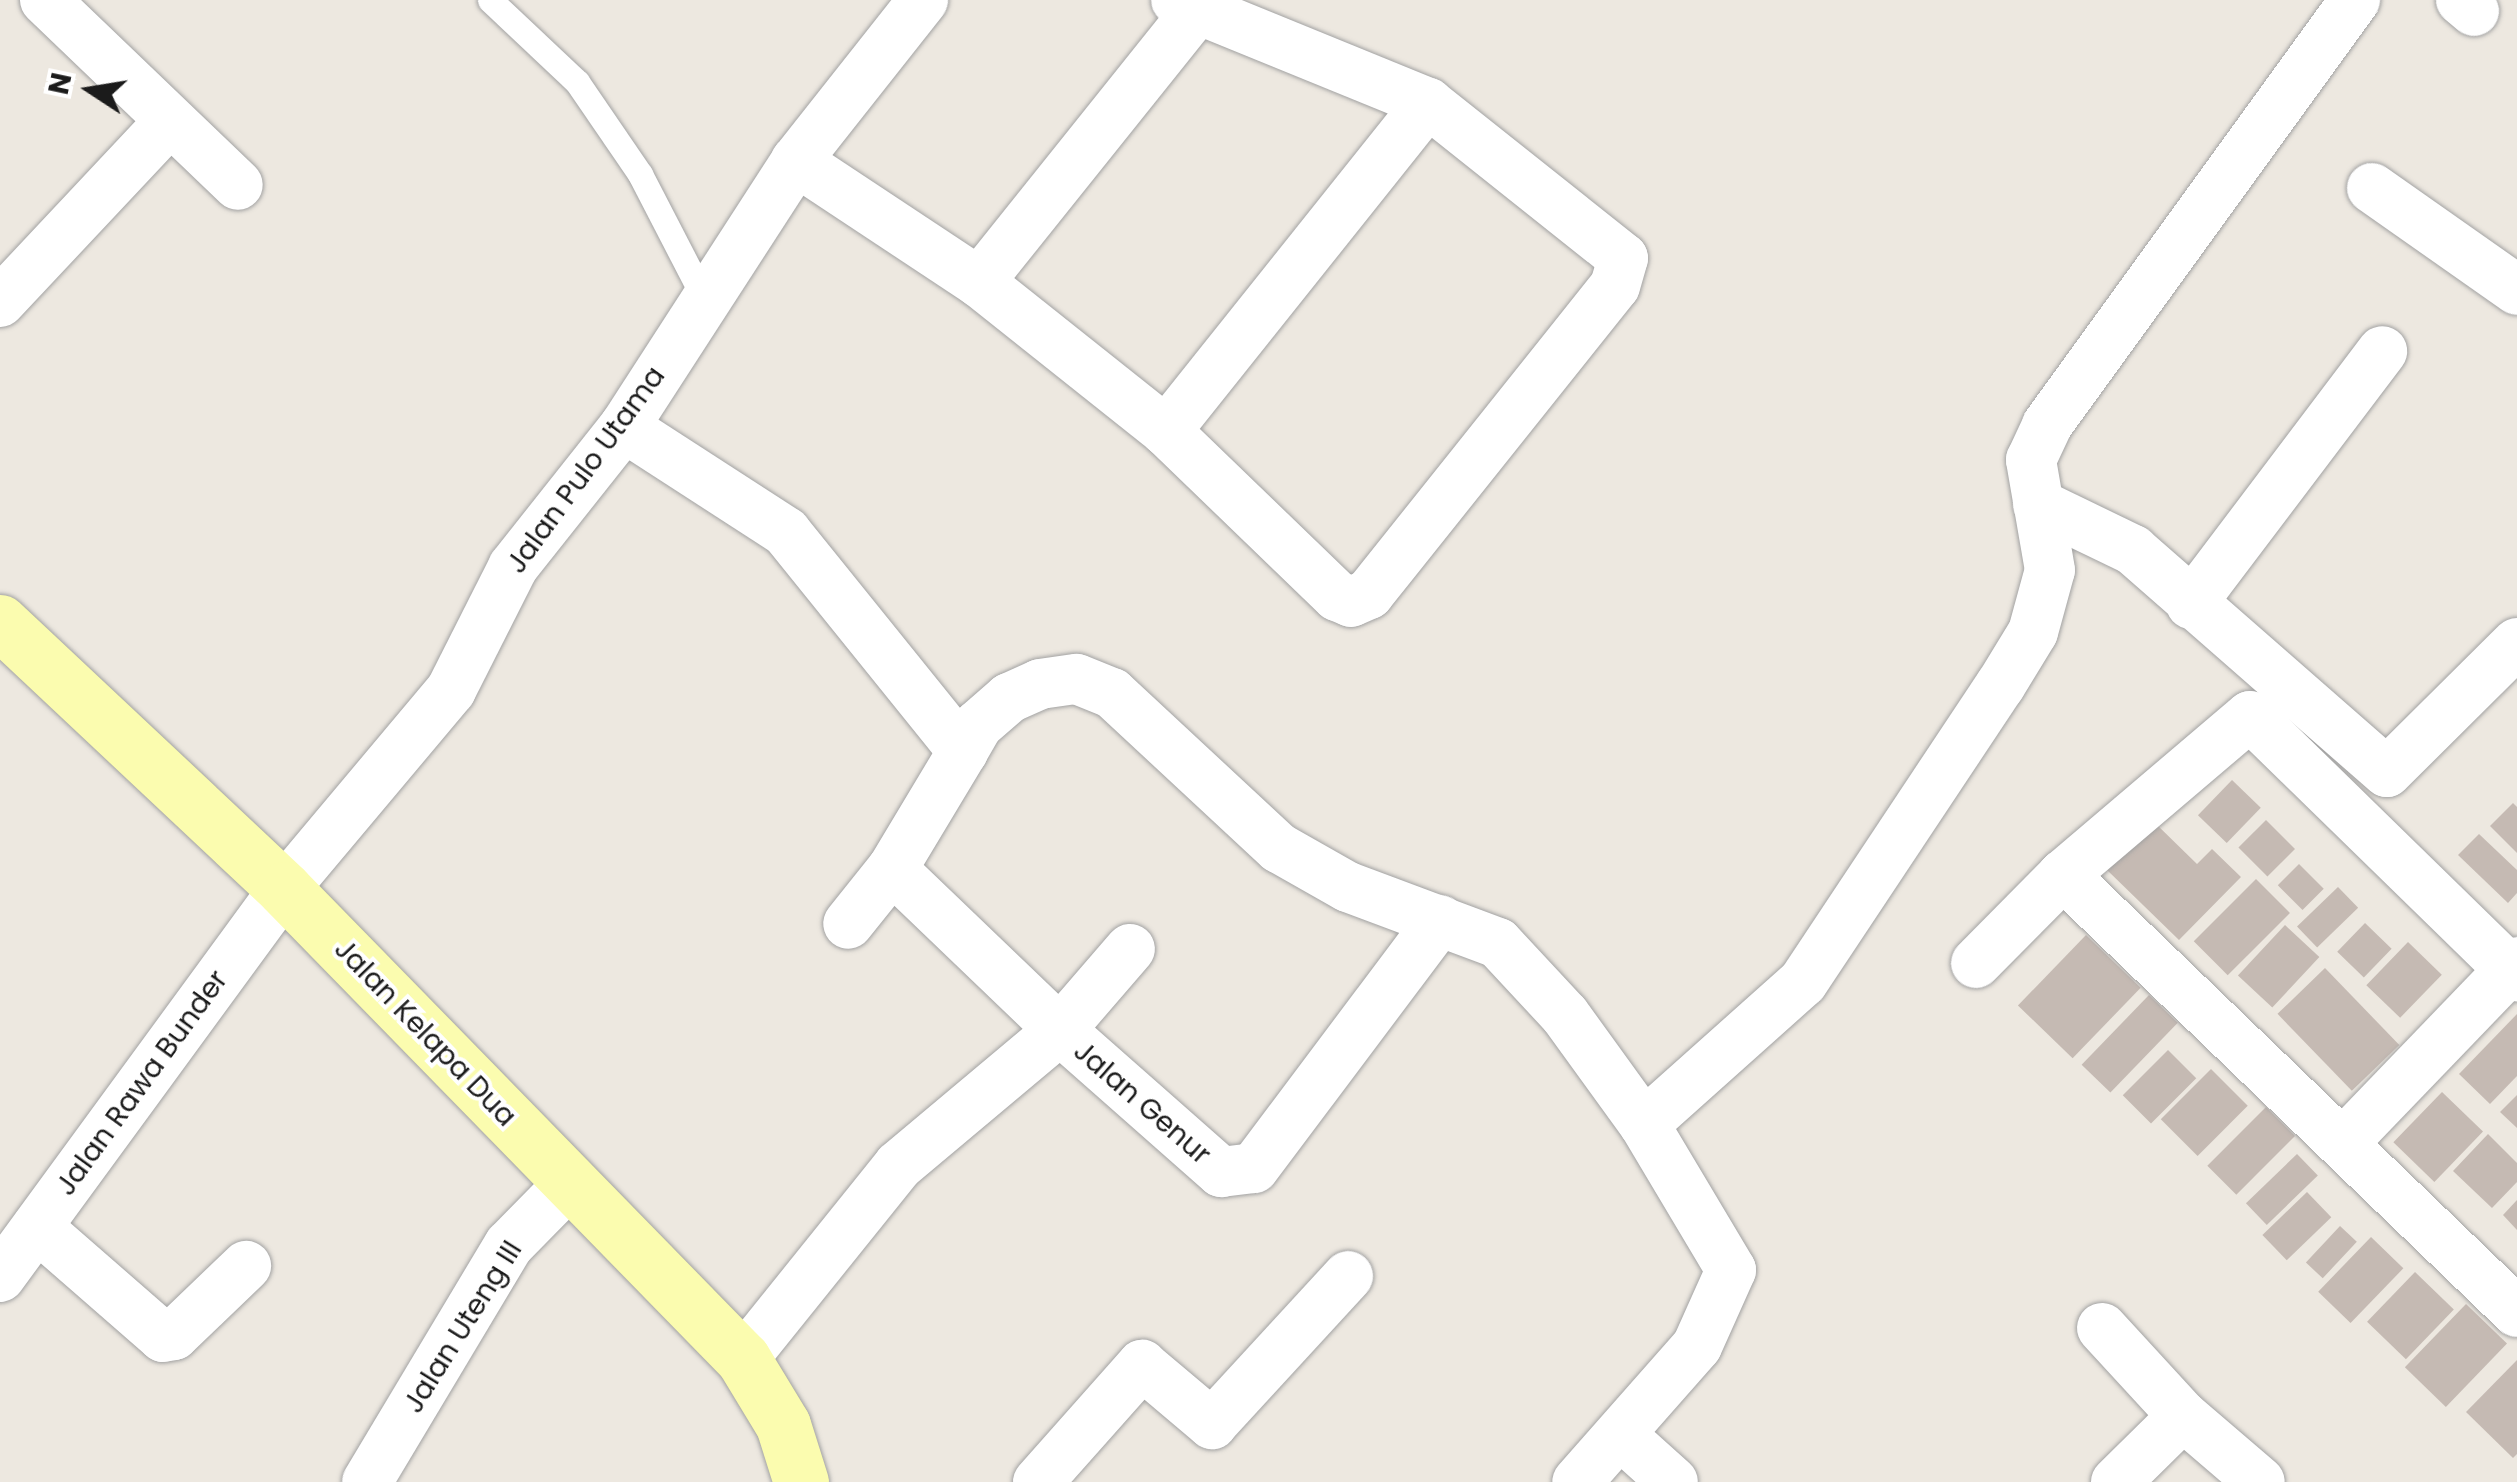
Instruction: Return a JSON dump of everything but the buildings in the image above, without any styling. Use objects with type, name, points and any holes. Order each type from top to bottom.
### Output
[{"type":"main road","name":"Jalan Kelapa Dua","points":[[0,622],[284,889],[743,1360],[783,1425],[801,1482]]},
{"type":"street","points":[[45,0],[238,185]]},
{"type":"street","name":"Jalan Pulo Utama","points":[[284,889],[451,690],[512,567],[624,426],[796,161],[923,0]]},
{"type":"street","points":[[1644,1124],[1803,982],[2000,686],[2033,632],[2050,570],[2032,460],[2047,425],[2355,0]]},
{"type":"street","points":[[796,161],[979,282],[1166,431],[1337,596],[1352,602],[1382,579],[1623,271],[1616,252],[1428,103],[1186,5],[979,282]]},
{"type":"street","points":[[1166,431],[1428,103]]},
{"type":"street","points":[[0,302],[169,122]]},
{"type":"street","points":[[2372,188],[2517,290]]},
{"type":"street","points":[[2191,604],[2382,351]]},
{"type":"street","points":[[624,426],[786,532],[963,751]]},
{"type":"street","points":[[2038,504],[2133,550],[2387,772],[2517,643]]},
{"type":"street","points":[[848,924],[892,869],[978,724],[1009,698],[1077,679],[1112,693],[1279,848],[1348,888],[1498,943],[1565,1015],[1644,1124],[1731,1270],[1697,1346],[1623,1437],[1577,1482]]},
{"type":"street","points":[[1976,963],[2063,875],[2250,716],[2515,969],[2342,1143]]},
{"type":"street","points":[[892,869],[1060,1030],[1130,949]]},
{"type":"street","points":[[2063,875],[2517,1312]]},
{"type":"street","name":"Jalan Rawa Bunder","points":[[0,1277],[284,889]]},
{"type":"street","name":"Jalan Genur","points":[[743,1360],[898,1166],[1060,1030],[1221,1172],[1238,1174],[1254,1168],[1440,920]]},
{"type":"street","name":"Jalan Uteng III","points":[[367,1482],[509,1245],[571,1182]]},
{"type":"street","points":[[38,1227],[163,1337],[174,1336],[246,1266]]},
{"type":"street","points":[[1038,1482],[1142,1366],[1212,1424],[1348,1276]]},
{"type":"street","points":[[2102,1328],[2183,1416],[2260,1482]]},
{"type":"street","points":[[2116,1482],[2183,1416]]},
{"type":"street","points":[[1623,1437],[1672,1482]]},
{"type":"lane","points":[[490,0],[576,82],[640,174],[704,298]]}]
